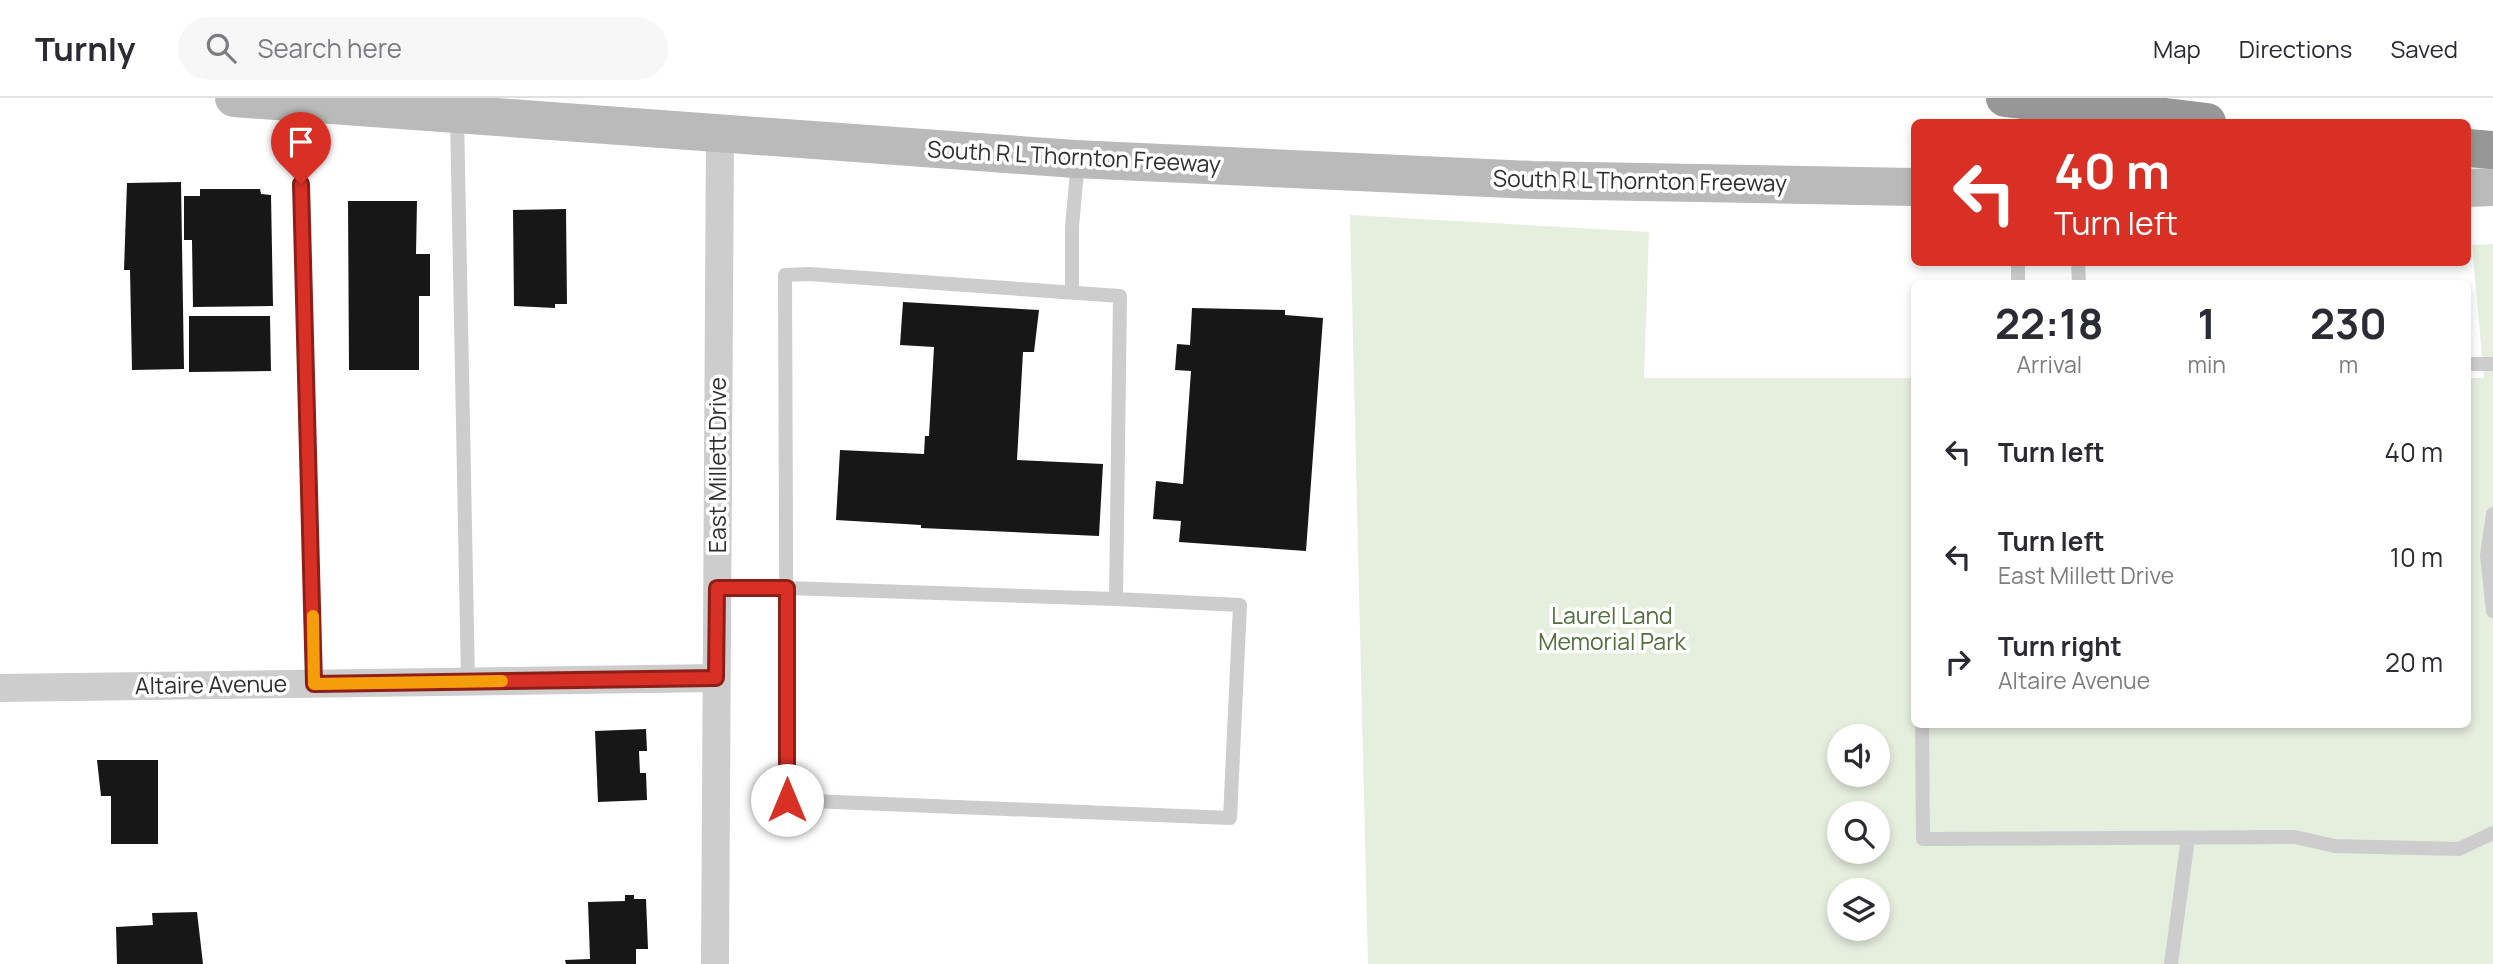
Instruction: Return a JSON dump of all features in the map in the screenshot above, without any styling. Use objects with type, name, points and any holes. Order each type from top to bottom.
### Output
[{"type":"highway","points":[[2005,98],[2182,119]]},
{"type":"highway","points":[[2471,148],[2493,150]]},
{"type":"main road","name":"South R L Thornton Freeway","points":[[234,98],[1078,159],[1533,180],[1911,187]]},
{"type":"main road","points":[[2471,188],[2493,187]]},
{"type":"street","name":"East Millett Drive","points":[[715,964],[720,134]]},
{"type":"street","name":"Altaire Avenue","points":[[0,688],[716,678]]},
{"type":"lane","points":[[299,103],[314,684]]},
{"type":"lane","points":[[457,114],[468,681]]},
{"type":"lane","points":[[1072,292],[1072,227],[1078,159]]},
{"type":"lane","points":[[717,588],[787,588],[1240,605],[1230,818],[787,800],[787,588],[785,275],[808,274],[1119,296],[1116,599]]},
{"type":"lane","points":[[2471,364],[2493,364]]},
{"type":"lane","points":[[2493,514],[2487,555],[2493,611]]},
{"type":"lane","points":[[1922,728],[1923,839],[2295,837],[2335,846],[2459,849],[2493,833]]},
{"type":"lane","points":[[2171,964],[2188,838]]},
{"type":"green space","name":"Laurel Land Memorial Park","points":[[1350,215],[1649,232],[1644,378],[1911,378],[1911,728],[2471,728],[2471,378],[2484,378],[2472,245],[2493,244],[2493,964],[1368,964]]},
{"type":"building","points":[[181,182],[184,369],[132,370],[130,270],[124,270],[127,183]]},
{"type":"building","points":[[200,189],[260,189],[261,194],[271,195],[273,306],[193,307],[192,240],[184,240],[184,196],[200,196]]},
{"type":"building","points":[[348,201],[417,201],[416,254],[430,254],[430,296],[419,296],[419,370],[349,370]]},
{"type":"building","points":[[566,209],[567,304],[555,304],[555,308],[514,306],[513,210]]},
{"type":"building","points":[[903,302],[1039,310],[1034,352],[1023,352],[1017,460],[1103,464],[1099,536],[921,528],[921,525],[836,520],[840,450],[924,454],[925,436],[929,436],[934,347],[900,345]]},
{"type":"building","points":[[1192,308],[1285,310],[1285,315],[1323,318],[1306,551],[1179,542],[1181,521],[1153,519],[1156,481],[1183,484],[1191,371],[1175,370],[1177,344],[1190,345]]},
{"type":"building","points":[[189,316],[270,316],[271,371],[189,372]]},
{"type":"building","points":[[646,729],[647,751],[639,751],[640,773],[646,773],[647,800],[598,802],[595,731]]},
{"type":"building","points":[[97,760],[158,760],[158,844],[111,844],[111,796],[101,796]]},
{"type":"building","points":[[625,895],[634,895],[634,899],[646,899],[648,949],[636,949],[636,964],[566,964],[565,960],[590,959],[588,902],[625,901]]},
{"type":"building","points":[[197,912],[203,964],[117,964],[116,927],[153,925],[152,913]]},
{"type":"slow traffic","points":[[313,616],[314,684],[502,681]]},
{"type":"route","points":[[301,184],[314,684],[716,678],[717,588],[787,588],[787,800]]}]
